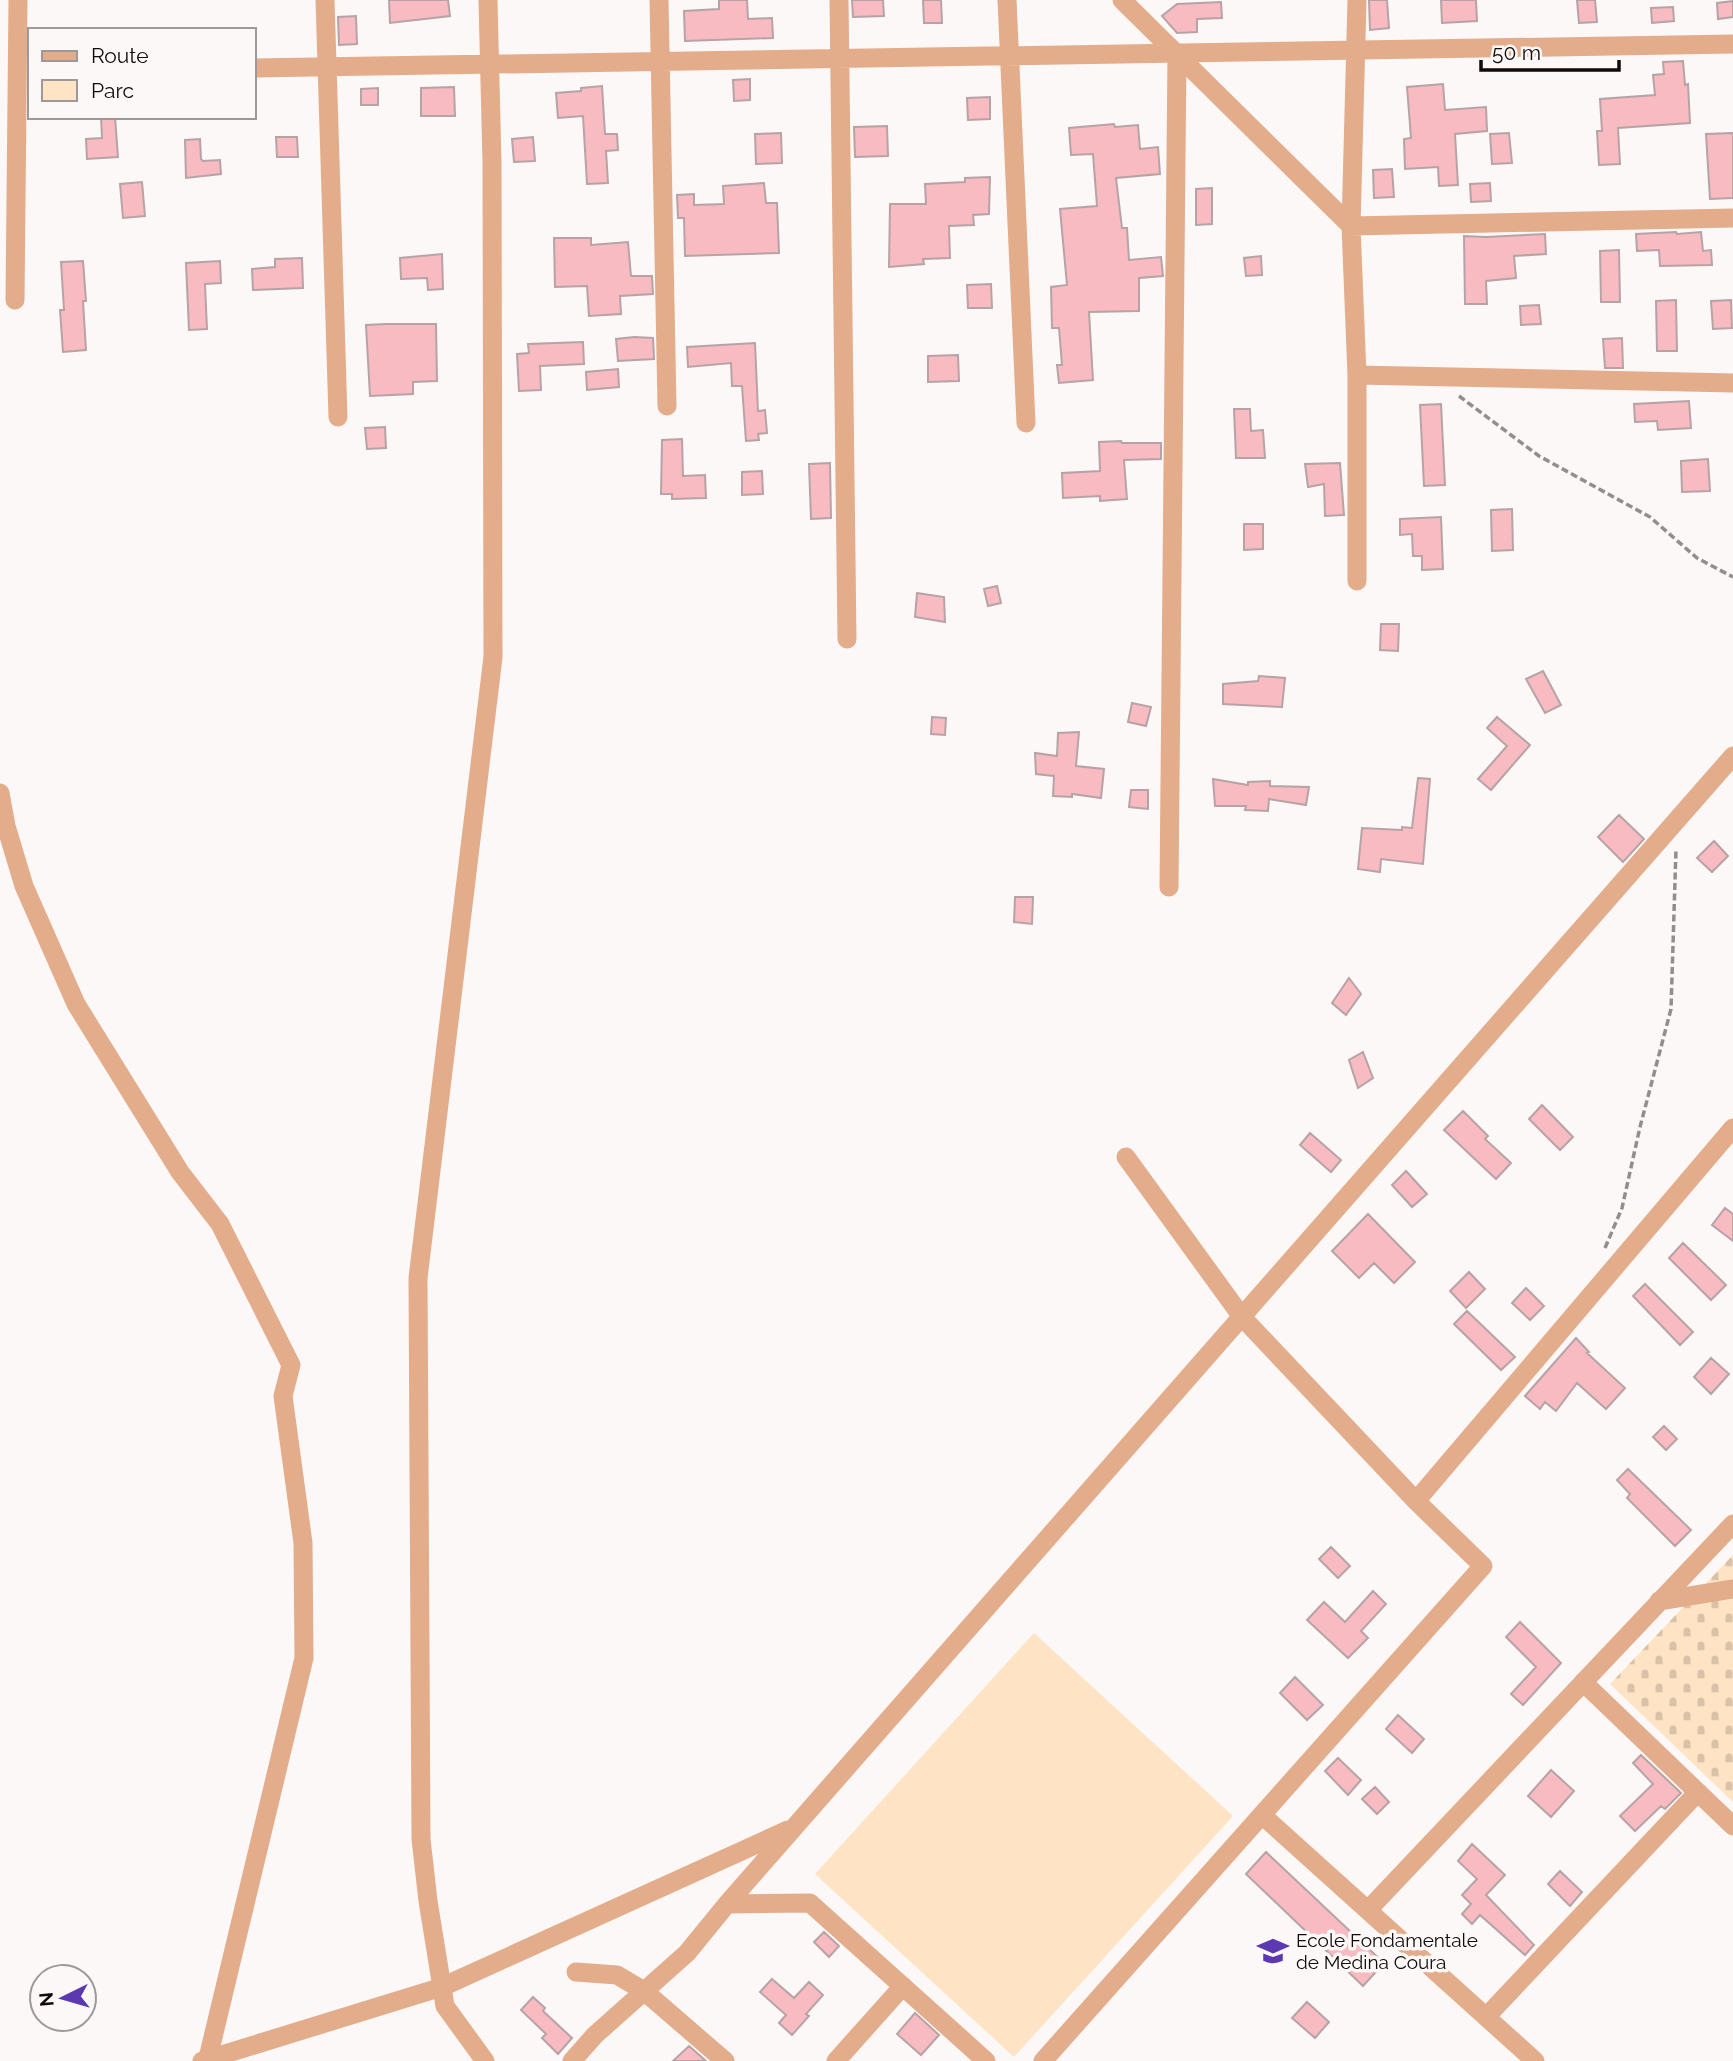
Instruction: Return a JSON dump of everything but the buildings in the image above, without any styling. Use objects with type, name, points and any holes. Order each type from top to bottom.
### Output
[{"type":"street","points":[[15,300],[18,0]]},
{"type":"street","points":[[325,0],[338,417]]},
{"type":"street","points":[[485,2061],[445,2006],[421,1839],[418,1278],[494,657],[488,0]]},
{"type":"street","points":[[659,0],[667,406]]},
{"type":"street","points":[[839,0],[847,639]]},
{"type":"street","points":[[1007,0],[1026,424]]},
{"type":"street","points":[[1122,0],[1351,226],[1733,219]]},
{"type":"street","points":[[1357,0],[1351,226],[1357,375],[1357,581]]},
{"type":"street","points":[[256,68],[1733,44]]},
{"type":"street","points":[[1169,887],[1177,53]]},
{"type":"street","points":[[1357,375],[1733,383]]},
{"type":"street","points":[[572,2061],[595,2035],[687,1953],[727,1904],[1733,756]]},
{"type":"street","points":[[0,793],[6,826],[24,886],[76,1004],[180,1172],[220,1224],[291,1364],[283,1396],[303,1542],[304,1658],[208,2060]]},
{"type":"street","points":[[1416,1501],[1733,1128]]},
{"type":"street","points":[[1044,2061],[1483,1566],[1416,1501],[1242,1317],[1126,1157]]},
{"type":"street","points":[[1368,1910],[1733,1524]]},
{"type":"street","points":[[1659,1601],[1733,1589]]},
{"type":"street","points":[[1583,1682],[1733,1826]]},
{"type":"street","points":[[1486,2017],[1698,1792]]},
{"type":"street","points":[[1262,1815],[1535,2061]]},
{"type":"street","points":[[208,2060],[442,1987],[796,1826]]},
{"type":"street","points":[[727,1904],[810,1903],[986,2061]]},
{"type":"street","points":[[576,1972],[617,1975],[644,1991],[725,2061]]},
{"type":"street","points":[[836,2061],[903,1986]]},
{"type":"path","points":[[1434,377],[1539,456],[1650,517],[1697,558],[1733,577]]},
{"type":"path","points":[[1600,1259],[1622,1208],[1671,1009],[1676,821]]},
{"type":"green space","points":[[1733,1555],[1733,1802],[1610,1684]]},
{"type":"green space","points":[[1034,1633],[1233,1816],[1014,2057],[815,1874]]},
{"type":"place","name":"Ecole Fondamentale de Medina Coura","points":[[1273,1951]]}]
